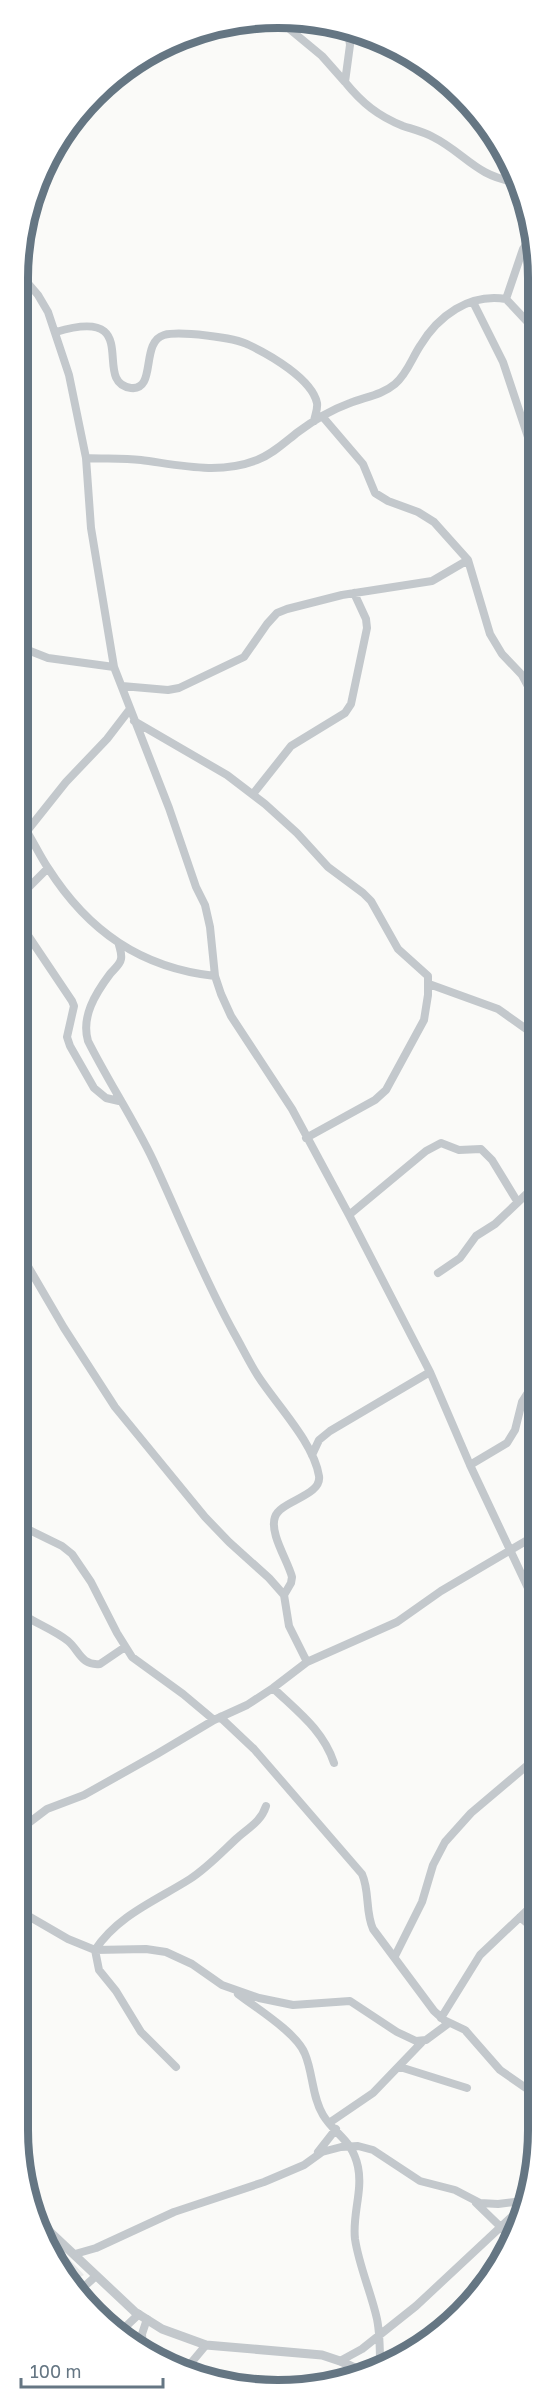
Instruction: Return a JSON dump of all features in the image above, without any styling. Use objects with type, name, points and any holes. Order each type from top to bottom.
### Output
[{"type":"street","points":[[289,29],[322,56],[360,101],[374,112],[392,122],[432,136],[479,170],[507,179]]},
{"type":"street","points":[[345,82],[349,39]]},
{"type":"street","points":[[506,299],[525,246]]},
{"type":"street","points":[[28,283],[38,295],[56,332],[69,375],[86,458],[91,528],[114,668],[169,808],[196,887],[205,904],[215,976],[231,1016],[292,1108],[306,1138],[350,1215],[430,1372],[470,1465],[528,1589]]},
{"type":"street","points":[[86,458],[140,460],[198,468],[231,466],[267,456],[322,416],[349,403],[387,390],[397,382],[419,346],[438,323],[459,306],[487,298],[506,299],[528,322]]},
{"type":"street","points":[[473,302],[503,362],[528,437]]},
{"type":"street","points":[[56,332],[84,327],[102,329],[108,333],[112,340],[112,369],[116,380],[123,386],[133,388],[140,386],[144,381],[152,347],[165,334],[198,335],[238,341],[269,357],[306,383],[317,404],[314,421]]},
{"type":"street","points":[[322,416],[363,464],[375,493],[388,501],[418,512],[434,522],[468,560],[490,634],[502,654],[522,675],[528,686]]},
{"type":"street","points":[[122,686],[168,690],[196,682],[244,657],[278,614],[299,605],[432,580],[468,560]]},
{"type":"street","points":[[253,794],[291,746],[345,713],[351,704],[367,628],[366,619],[354,593]]},
{"type":"street","points":[[28,650],[48,658],[114,668]]},
{"type":"street","points":[[28,830],[130,709]]},
{"type":"street","points":[[133,718],[135,722],[209,764],[253,794],[297,833],[337,875],[371,901],[393,943],[405,957],[424,970],[428,976],[424,1020],[386,1090],[375,1100],[306,1138]]},
{"type":"street","points":[[28,833],[48,868],[95,924],[119,945],[159,964],[187,973],[215,976]]},
{"type":"street","points":[[28,889],[48,868]]},
{"type":"street","points":[[28,934],[74,1006],[67,1036],[79,1064],[100,1094],[119,1101]]},
{"type":"street","points":[[119,945],[121,958],[95,999],[84,1028],[88,1041],[153,1159],[195,1256],[228,1323],[259,1377],[312,1455],[320,1479],[316,1488],[280,1511],[274,1518],[274,1531],[292,1577],[284,1595]]},
{"type":"street","points":[[429,984],[498,1009],[528,1030]]},
{"type":"street","points":[[350,1215],[426,1151],[441,1143],[459,1150],[481,1149],[492,1160],[517,1201]]},
{"type":"street","points":[[438,1273],[460,1258],[476,1236],[495,1224],[528,1192]]},
{"type":"street","points":[[28,1267],[63,1328],[115,1407],[206,1517],[284,1595],[290,1626],[307,1662]]},
{"type":"street","points":[[312,1455],[319,1440],[330,1431],[430,1372]]},
{"type":"street","points":[[470,1465],[507,1443],[515,1430],[522,1402],[528,1393]]},
{"type":"street","points":[[28,1529],[62,1546],[72,1554],[92,1582],[125,1647],[149,1670],[217,1718],[254,1749],[362,1874],[368,1891],[371,1925],[429,2005],[441,2018],[465,2030],[500,2070],[528,2089]]},
{"type":"street","points":[[28,1820],[47,1809],[92,1790],[217,1718],[247,1705],[307,1662],[397,1622],[441,1591],[528,1539]]},
{"type":"street","points":[[28,1617],[70,1643],[81,1659],[89,1663],[100,1664],[125,1647]]},
{"type":"street","points":[[273,1688],[317,1731],[328,1745],[334,1763]]},
{"type":"street","points":[[395,1956],[422,1902],[433,1865],[445,1842],[471,1813],[528,1765]]},
{"type":"street","points":[[176,2067],[141,2032],[116,1991],[99,1970],[95,1950],[117,1924],[201,1871],[257,1822],[266,1806]]},
{"type":"street","points":[[441,2018],[480,1955],[528,1910]]},
{"type":"street","points":[[28,1917],[68,1939],[95,1950],[146,1948],[166,1953],[192,1964],[234,1991],[272,2020],[302,2048],[311,2073],[318,2106],[350,2146],[358,2172],[359,2193],[354,2223],[356,2240],[380,2336],[380,2358]]},
{"type":"street","points":[[520,1917],[528,1924]]},
{"type":"street","points":[[234,1991],[293,2005],[350,2001],[407,2038],[423,2042]]},
{"type":"street","points":[[315,2156],[332,2126],[373,2093],[423,2042],[449,2023]]},
{"type":"street","points":[[400,2067],[467,2088]]},
{"type":"street","points":[[75,2254],[96,2248],[174,2212],[264,2182],[333,2148],[350,2146],[373,2150],[420,2181],[455,2190],[471,2199],[506,2231]]},
{"type":"street","points":[[471,2199],[489,2204],[517,2202]]},
{"type":"street","points":[[340,2361],[358,2353],[380,2336],[512,2218]]},
{"type":"street","points":[[50,2232],[143,2317],[162,2329],[206,2345],[322,2355],[354,2367]]},
{"type":"street","points":[[84,2287],[96,2276]]},
{"type":"street","points":[[126,2328],[143,2317]]},
{"type":"street","points":[[141,2338],[143,2317]]},
{"type":"street","points":[[191,2364],[206,2345]]},
{"type":"shaded area","points":[[57,2246],[84,2275],[77,2278]]}]
